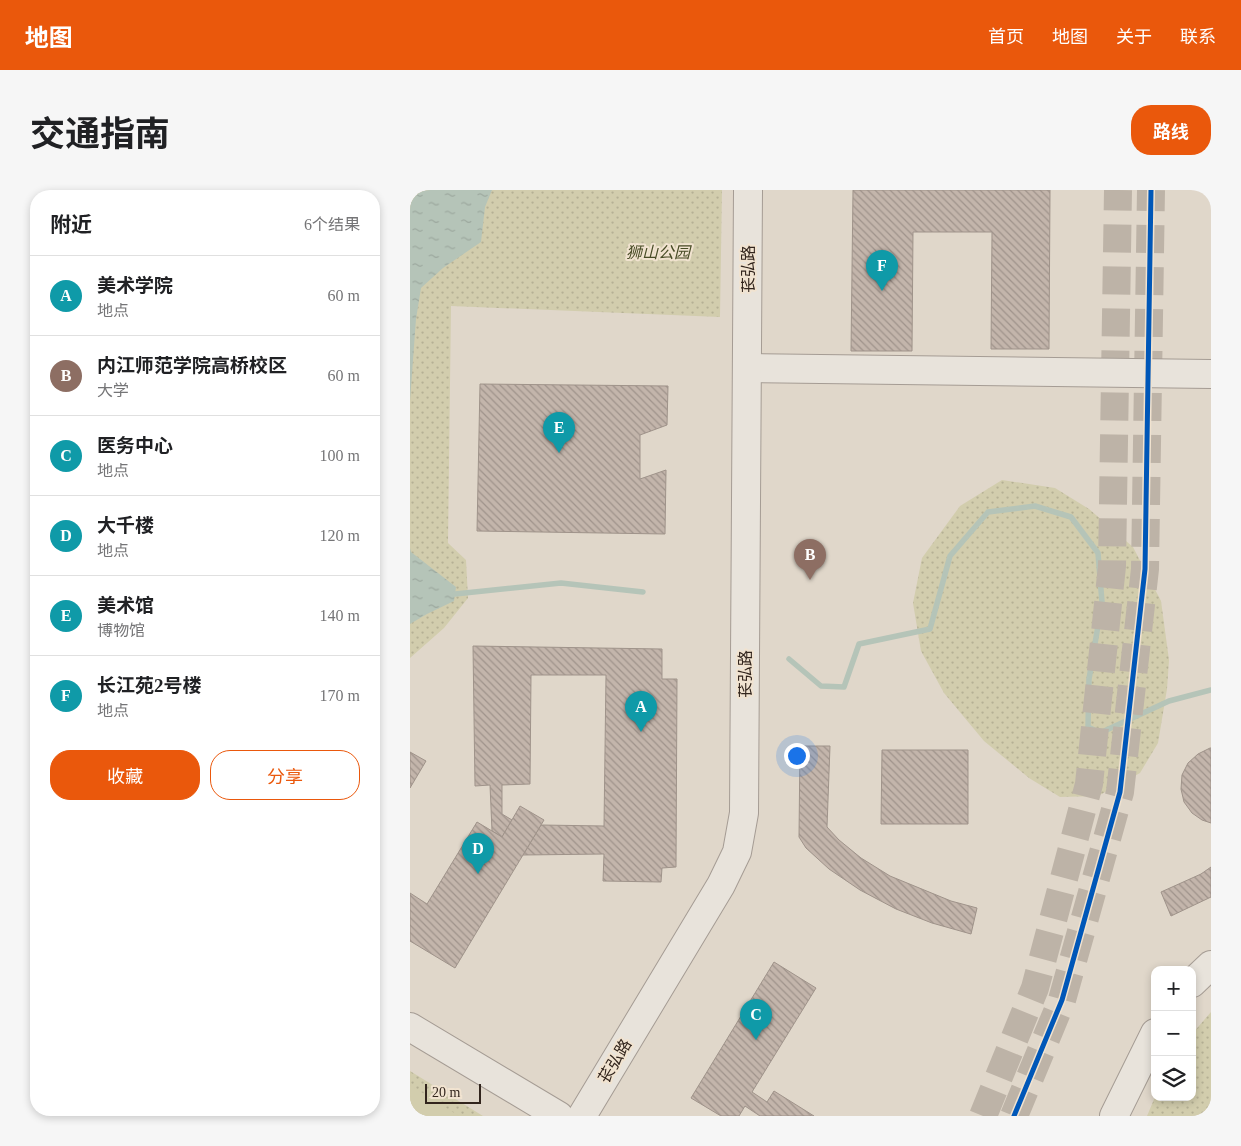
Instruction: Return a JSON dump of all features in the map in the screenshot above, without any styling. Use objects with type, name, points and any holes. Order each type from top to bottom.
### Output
[{"type":"lane","name":"苌弘路","points":[[582,1116],[721,885],[737,852],[744,813],[748,190]]},
{"type":"lane","points":[[747,368],[1211,374]]},
{"type":"lane","points":[[1196,979],[1211,966]]},
{"type":"lane","points":[[410,1027],[559,1116]]},
{"type":"lane","points":[[1114,1116],[1151,1041]]},
{"type":"green space","name":"狮山公园","points":[[410,190],[722,190],[720,317],[451,306],[448,543],[466,560],[468,598],[444,628],[410,658]]},
{"type":"green space","points":[[1002,480],[1055,488],[1089,509],[1133,547],[1161,601],[1169,660],[1167,689],[1158,743],[1140,773],[1098,796],[1060,797],[1029,778],[984,741],[944,693],[921,651],[913,603],[922,558],[960,506]]},
{"type":"green space","points":[[1211,1012],[1211,1116],[1147,1116],[1153,1101],[1196,1101],[1196,1029]]},
{"type":"green space","points":[[410,1071],[483,1116],[410,1116]]},
{"type":"green space","points":[[410,1085],[459,1116],[410,1116]]},
{"type":"water","points":[[410,190],[492,190],[485,207],[481,242],[443,268],[421,288],[416,319],[410,401]]},
{"type":"water","points":[[410,548],[411,552],[456,587],[454,601],[410,624]]},
{"type":"building","points":[[853,190],[1050,190],[1049,349],[991,349],[992,232],[913,232],[912,351],[851,351]]},
{"type":"building","points":[[480,384],[668,386],[667,425],[640,435],[640,479],[666,470],[665,534],[477,531]]},
{"type":"building","points":[[473,646],[662,649],[662,679],[677,679],[676,867],[662,868],[661,882],[603,881],[604,854],[523,855],[541,825],[604,826],[606,675],[531,675],[530,784],[502,785],[502,814],[512,820],[502,837],[492,831],[490,785],[475,786]]},
{"type":"building","points":[[800,746],[830,746],[827,827],[839,840],[861,858],[890,876],[951,901],[977,908],[971,934],[932,923],[896,909],[860,890],[829,869],[806,848],[799,837]]},
{"type":"building","points":[[1210,748],[1211,823],[1202,820],[1192,813],[1184,802],[1181,789],[1182,775],[1188,763],[1198,754]]},
{"type":"building","points":[[882,750],[968,750],[968,824],[881,824]]},
{"type":"building","points":[[410,752],[426,761],[410,788]]},
{"type":"building","points":[[520,806],[544,820],[455,968],[410,941],[410,893],[427,904],[477,822],[502,837]]},
{"type":"building","points":[[1211,867],[1211,897],[1171,916],[1161,892],[1201,874]]},
{"type":"building","points":[[774,962],[816,988],[752,1092],[767,1102],[774,1091],[814,1116],[760,1116],[745,1106],[739,1116],[721,1116],[691,1098]]},
{"type":"waterway","points":[[789,659],[821,686],[844,687],[859,644],[930,629],[950,556],[988,512],[1035,506],[1071,517],[1098,553],[1102,602],[1089,679],[1088,727],[1100,733],[1169,701],[1211,690]]},
{"type":"waterway","points":[[455,594],[561,583],[643,592]]},
{"type":"tunnel","points":[[983,1116],[1035,988],[1089,784],[1112,566],[1118,190]]},
{"type":"tunnel","points":[[1014,1116],[1062,1000],[1120,792],[1145,569],[1151,190]]},
{"type":"cycle path","points":[[1014,1116],[1062,1000],[1120,792],[1145,569],[1151,190]]},
{"type":"place","name":"长江苑2号楼","points":[[882,291]]},
{"type":"place","name":"美术馆","points":[[559,453]]},
{"type":"place","name":"内江师范学院高桥校区","points":[[810,580]]},
{"type":"place","name":"美术学院","points":[[641,732]]},
{"type":"place","name":"大千楼","points":[[478,874]]},
{"type":"place","name":"医务中心","points":[[756,1040]]}]
